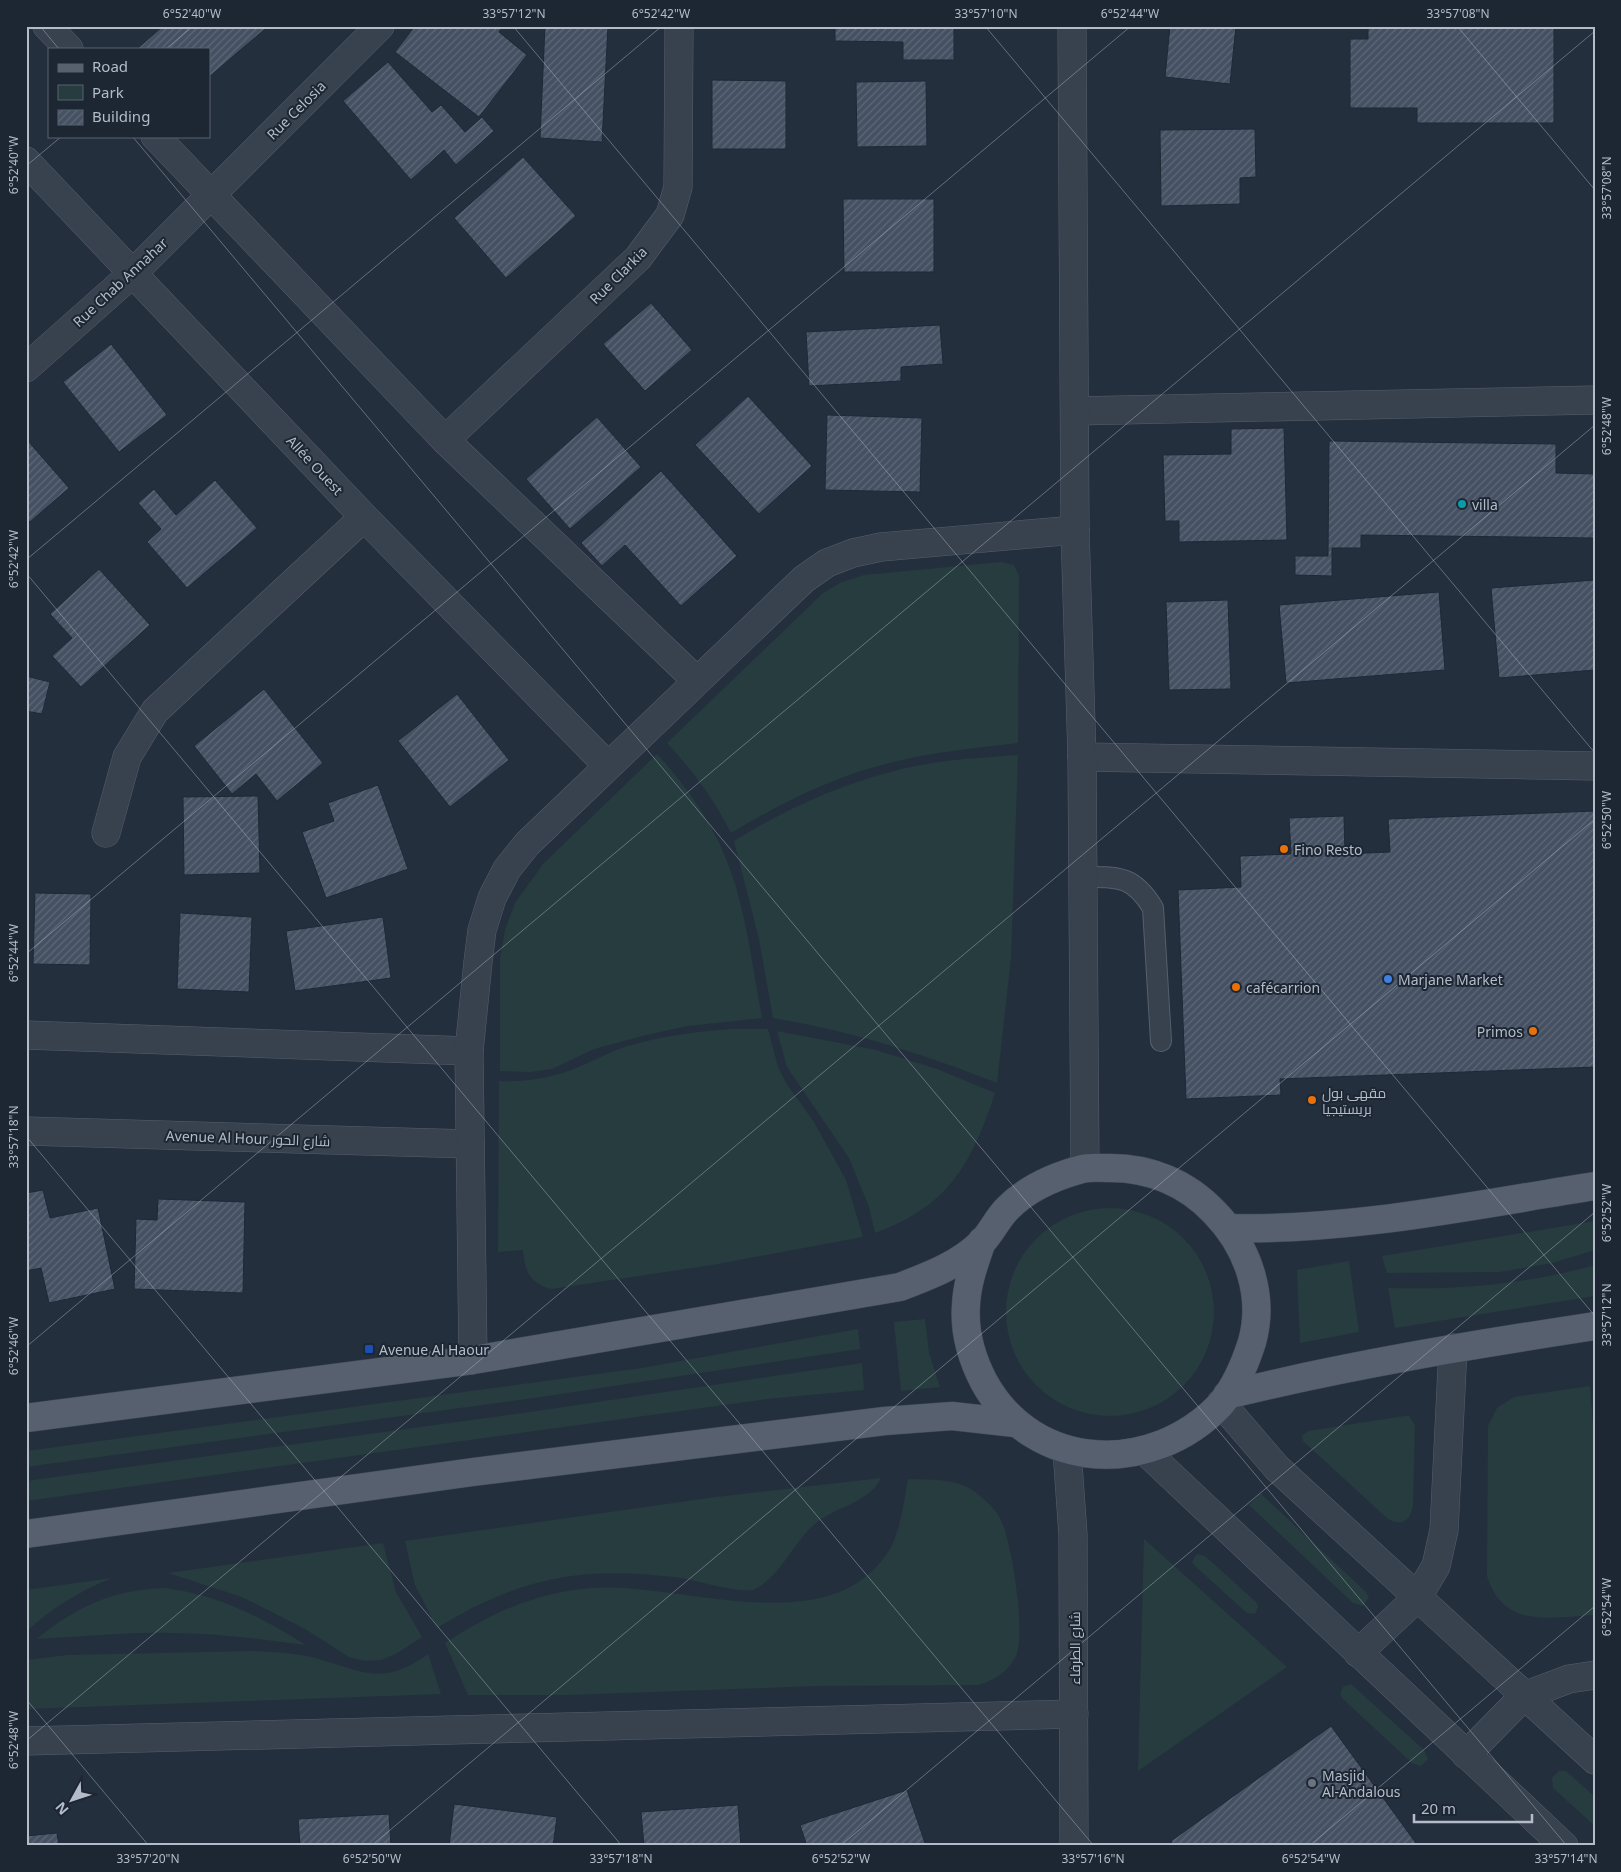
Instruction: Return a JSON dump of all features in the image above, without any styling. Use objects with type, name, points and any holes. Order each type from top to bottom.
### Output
[{"type":"main road","points":[[26,1418],[473,1360],[891,1289],[931,1276],[960,1260],[982,1242],[1008,1208],[1044,1182],[1085,1168],[1126,1167],[1166,1177],[1201,1198],[1229,1228],[1247,1259],[1256,1294],[1255,1330],[1245,1364],[1224,1399],[1200,1423],[1174,1440],[1145,1451],[1106,1455],[1067,1450],[1039,1439],[1014,1423],[989,1391],[977,1369],[968,1338],[966,1305],[971,1272],[982,1242]]},
{"type":"main road","points":[[1229,1228],[1311,1228],[1361,1223],[1595,1186]]},
{"type":"main road","points":[[1224,1399],[1297,1378],[1453,1348],[1595,1326]]},
{"type":"main road","points":[[26,1534],[473,1472],[885,1421],[952,1416],[1014,1423]]},
{"type":"street","points":[[47,26],[68,48]]},
{"type":"street","name":"Rue Celosia","points":[[212,194],[380,26]]},
{"type":"street","name":"Rue Clarkia","points":[[445,440],[638,258],[670,214],[678,187],[679,26]]},
{"type":"street","points":[[1072,26],[1075,530],[1082,757],[1085,1168]]},
{"type":"street","points":[[157,138],[445,440],[696,680]]},
{"type":"street","name":"Allée Ouest","points":[[26,161],[364,517],[608,766]]},
{"type":"street","name":"Rue Chab Annahar","points":[[26,368],[133,273],[212,194]]},
{"type":"street","points":[[1075,411],[1595,400]]},
{"type":"street","points":[[106,833],[127,757],[155,711],[364,517]]},
{"type":"street","points":[[473,1360],[469,1050],[482,930],[492,898],[507,869],[527,844],[696,680],[804,579],[827,563],[853,552],[881,547],[1075,530]]},
{"type":"street","points":[[1082,757],[1595,766]]},
{"type":"street","points":[[26,1035],[469,1050]]},
{"type":"street","name":"Avenue Al Hour شارع الحور","points":[[26,1131],[470,1144]]},
{"type":"street","points":[[1358,1653],[1417,1598],[1432,1574],[1441,1548],[1453,1348]]},
{"type":"street","points":[[1224,1399],[1277,1468],[1595,1760]]},
{"type":"street","name":"شارع الطرفاء","points":[[1067,1450],[1073,1535],[1074,1846]]},
{"type":"street","points":[[1145,1451],[1564,1846]]},
{"type":"street","points":[[1466,1755],[1524,1696],[1569,1680],[1595,1675]]},
{"type":"street","points":[[26,1741],[1074,1714]]},
{"type":"lane","points":[[1083,877],[1114,876],[1131,882],[1144,893],[1153,908],[1161,1041]]},
{"type":"green space","points":[[1001,562],[1014,565],[1019,576],[1018,743],[928,755],[854,773],[811,790],[731,833],[702,786],[667,743],[823,593],[842,582],[864,575]]},
{"type":"green space","points":[[657,754],[694,800],[714,833],[730,868],[744,919],[762,1018],[688,1026],[646,1035],[594,1049],[552,1069],[529,1072],[500,1071],[500,958],[505,930],[515,903],[543,864]]},
{"type":"green space","points":[[1018,755],[1011,958],[997,1083],[887,1044],[773,1018],[759,939],[734,841],[784,813],[863,780],[890,772],[946,761]]},
{"type":"green space","points":[[730,1029],[768,1029],[778,1067],[786,1083],[814,1122],[846,1180],[863,1237],[712,1265],[552,1289],[538,1284],[530,1276],[525,1264],[523,1250],[498,1252],[499,1081],[544,1078],[571,1070],[628,1046],[678,1035]]},
{"type":"green space","points":[[777,1031],[876,1050],[937,1069],[995,1093],[977,1141],[954,1180],[922,1210],[875,1233],[869,1207],[849,1158],[787,1067]]},
{"type":"green space","points":[[1100,1208],[1120,1208],[1140,1212],[1159,1220],[1184,1238],[1197,1254],[1206,1272],[1214,1302],[1210,1342],[1206,1352],[1197,1370],[1184,1386],[1168,1399],[1140,1412],[1120,1416],[1100,1416],[1080,1412],[1061,1404],[1044,1393],[1029,1378],[1018,1361],[1010,1342],[1006,1322],[1006,1302],[1010,1282],[1018,1263],[1029,1246],[1044,1231],[1061,1220],[1080,1212]]},
{"type":"green space","points":[[1595,1221],[1595,1250],[1552,1263],[1500,1272],[1387,1273],[1382,1256]]},
{"type":"green space","points":[[1349,1261],[1359,1332],[1300,1343],[1297,1270]]},
{"type":"green space","points":[[1595,1265],[1595,1296],[1395,1328],[1388,1288],[1467,1287],[1544,1277]]},
{"type":"green space","points":[[925,1319],[929,1353],[940,1387],[901,1391],[894,1322]]},
{"type":"green space","points":[[858,1329],[860,1349],[527,1399],[26,1467],[26,1451],[642,1368]]},
{"type":"green space","points":[[862,1363],[864,1390],[767,1399],[26,1501],[26,1481],[523,1413]]},
{"type":"green space","points":[[1590,1386],[1595,1449],[1595,1615],[1546,1618],[1517,1613],[1505,1605],[1495,1593],[1487,1576],[1488,1426],[1497,1408],[1514,1397]]},
{"type":"green space","points":[[1409,1416],[1415,1425],[1413,1506],[1410,1515],[1405,1521],[1397,1522],[1388,1519],[1303,1441],[1302,1436],[1308,1431]]},
{"type":"green space","points":[[881,1478],[876,1486],[861,1499],[824,1517],[816,1523],[771,1577],[753,1590],[724,1588],[674,1577],[640,1574],[609,1573],[579,1575],[523,1587],[495,1597],[437,1628],[415,1585],[405,1541],[716,1497]]},
{"type":"green space","points":[[908,1479],[948,1481],[964,1485],[983,1498],[994,1510],[1005,1530],[1016,1587],[1019,1644],[1016,1656],[1009,1667],[1000,1675],[984,1683],[978,1685],[817,1686],[569,1695],[468,1695],[445,1643],[497,1613],[533,1599],[572,1590],[627,1588],[748,1602],[789,1602],[826,1596],[859,1581],[886,1555],[898,1528]]},
{"type":"green space","points":[[1260,1493],[1366,1592],[1369,1597],[1363,1606],[1353,1603],[1249,1505]]},
{"type":"green space","points":[[1144,1539],[1287,1667],[1138,1771]]},
{"type":"green space","points":[[383,1543],[396,1592],[422,1637],[396,1654],[381,1660],[365,1661],[349,1657],[305,1629],[242,1597],[168,1573]]},
{"type":"green space","points":[[1197,1554],[1205,1556],[1257,1603],[1258,1607],[1255,1614],[1247,1613],[1195,1566],[1192,1562]]},
{"type":"green space","points":[[112,1578],[66,1601],[45,1615],[26,1632],[26,1590]]},
{"type":"green space","points":[[164,1588],[202,1596],[238,1608],[306,1645],[186,1633],[136,1633],[36,1639],[66,1618],[96,1602],[127,1592]]},
{"type":"green space","points":[[253,1651],[311,1657],[370,1673],[396,1671],[411,1665],[428,1654],[441,1694],[26,1709],[26,1660],[68,1655]]},
{"type":"green space","points":[[1351,1684],[1424,1750],[1428,1759],[1421,1766],[1412,1763],[1343,1699],[1340,1694],[1343,1687]]},
{"type":"green space","points":[[1559,1771],[1566,1771],[1595,1797],[1595,1826],[1553,1788],[1552,1778]]},
{"type":"building","points":[[163,26],[262,26],[265,29],[210,76],[210,48],[138,48]]},
{"type":"building","points":[[415,26],[503,26],[499,32],[527,55],[479,117],[395,52]]},
{"type":"building","points":[[545,26],[608,26],[602,142],[540,138]]},
{"type":"building","points":[[835,26],[954,26],[954,60],[903,60],[903,42],[835,41]]},
{"type":"building","points":[[1170,26],[1236,26],[1230,84],[1165,77]]},
{"type":"building","points":[[1368,26],[1554,26],[1554,123],[1417,123],[1417,108],[1350,108],[1350,39],[1368,39]]},
{"type":"building","points":[[388,62],[432,112],[441,105],[465,132],[482,117],[494,131],[456,165],[444,150],[411,180],[343,101]]},
{"type":"building","points":[[712,80],[786,81],[786,149],[712,149]]},
{"type":"building","points":[[926,81],[927,146],[857,147],[856,82]]},
{"type":"building","points":[[1255,129],[1256,177],[1240,178],[1240,204],[1161,206],[1160,130]]},
{"type":"building","points":[[523,157],[576,216],[506,278],[454,218]]},
{"type":"building","points":[[843,199],[934,199],[934,272],[844,272]]},
{"type":"building","points":[[651,303],[692,350],[645,391],[603,344]]},
{"type":"building","points":[[940,325],[943,364],[901,367],[901,381],[809,386],[806,332]]},
{"type":"building","points":[[111,344],[167,415],[119,452],[63,382]]},
{"type":"building","points":[[748,396],[812,466],[759,514],[695,445]]},
{"type":"building","points":[[827,415],[922,418],[920,492],[825,490]]},
{"type":"building","points":[[597,417],[641,467],[570,529],[526,479]]},
{"type":"building","points":[[1284,428],[1287,540],[1179,542],[1179,521],[1165,521],[1163,455],[1231,454],[1231,429]]},
{"type":"building","points":[[28,441],[69,488],[30,522],[26,518]]},
{"type":"building","name":"villa","points":[[1329,441],[1556,444],[1556,473],[1595,474],[1595,538],[1361,535],[1361,548],[1332,548],[1332,576],[1295,575],[1295,556],[1328,556]]},
{"type":"building","points":[[661,471],[737,556],[681,606],[625,545],[602,566],[581,543]]},
{"type":"building","points":[[215,480],[257,528],[187,588],[147,542],[161,529],[138,503],[154,489],[176,515]]},
{"type":"building","points":[[99,569],[150,625],[81,687],[52,656],[72,638],[50,614]]},
{"type":"building","points":[[1595,580],[1595,670],[1499,678],[1491,588]]},
{"type":"building","points":[[1439,592],[1445,670],[1286,683],[1279,605]]},
{"type":"building","points":[[1228,600],[1231,689],[1169,690],[1166,602]]},
{"type":"building","points":[[26,676],[50,682],[42,714],[26,711]]},
{"type":"building","points":[[264,689],[323,763],[277,801],[256,774],[232,794],[194,746]]},
{"type":"building","points":[[457,694],[509,760],[450,807],[398,741]]},
{"type":"building","points":[[378,785],[408,869],[326,898],[302,832],[334,821],[328,803]]},
{"type":"building","points":[[258,796],[260,873],[184,875],[183,797]]},
{"type":"building","name":"Marjane Market","points":[[1595,811],[1595,1067],[1280,1079],[1281,1095],[1186,1099],[1178,890],[1241,887],[1240,856],[1291,854],[1289,818],[1344,816],[1345,854],[1390,852],[1388,819]]},
{"type":"building","points":[[35,893],[91,894],[90,965],[33,964]]},
{"type":"building","points":[[180,913],[252,917],[249,992],[177,989]]},
{"type":"building","points":[[383,917],[391,978],[295,991],[286,931]]},
{"type":"building","points":[[43,1190],[50,1218],[98,1208],[115,1289],[49,1303],[41,1268],[26,1271],[26,1193]]},
{"type":"building","points":[[158,1199],[245,1202],[243,1293],[134,1289],[136,1219],[157,1220]]},
{"type":"building","name":"Masjid Al-Andalous","points":[[1331,1726],[1418,1846],[1174,1846],[1171,1841]]},
{"type":"building","points":[[907,1790],[926,1846],[807,1846],[800,1825]]},
{"type":"building","points":[[454,1804],[557,1817],[553,1846],[449,1846]]},
{"type":"building","points":[[738,1805],[741,1846],[644,1846],[641,1812]]},
{"type":"building","points":[[389,1814],[391,1846],[300,1846],[298,1819]]},
{"type":"building","points":[[57,1833],[59,1846],[26,1846],[26,1836]]},
{"type":"place","name":"villa","points":[[1462,504]]},
{"type":"place","name":"Fino Resto","points":[[1284,849]]},
{"type":"place","name":"Marjane Market","points":[[1388,979]]},
{"type":"place","name":"cafécarrion","points":[[1236,987]]},
{"type":"place","name":"Primos","points":[[1533,1031]]},
{"type":"place","name":"مقهى بول بريستيجيا","points":[[1312,1100]]},
{"type":"place","name":"Avenue Al Haour","points":[[369,1349]]},
{"type":"place","name":"Masjid Al-Andalous","points":[[1312,1783]]}]
